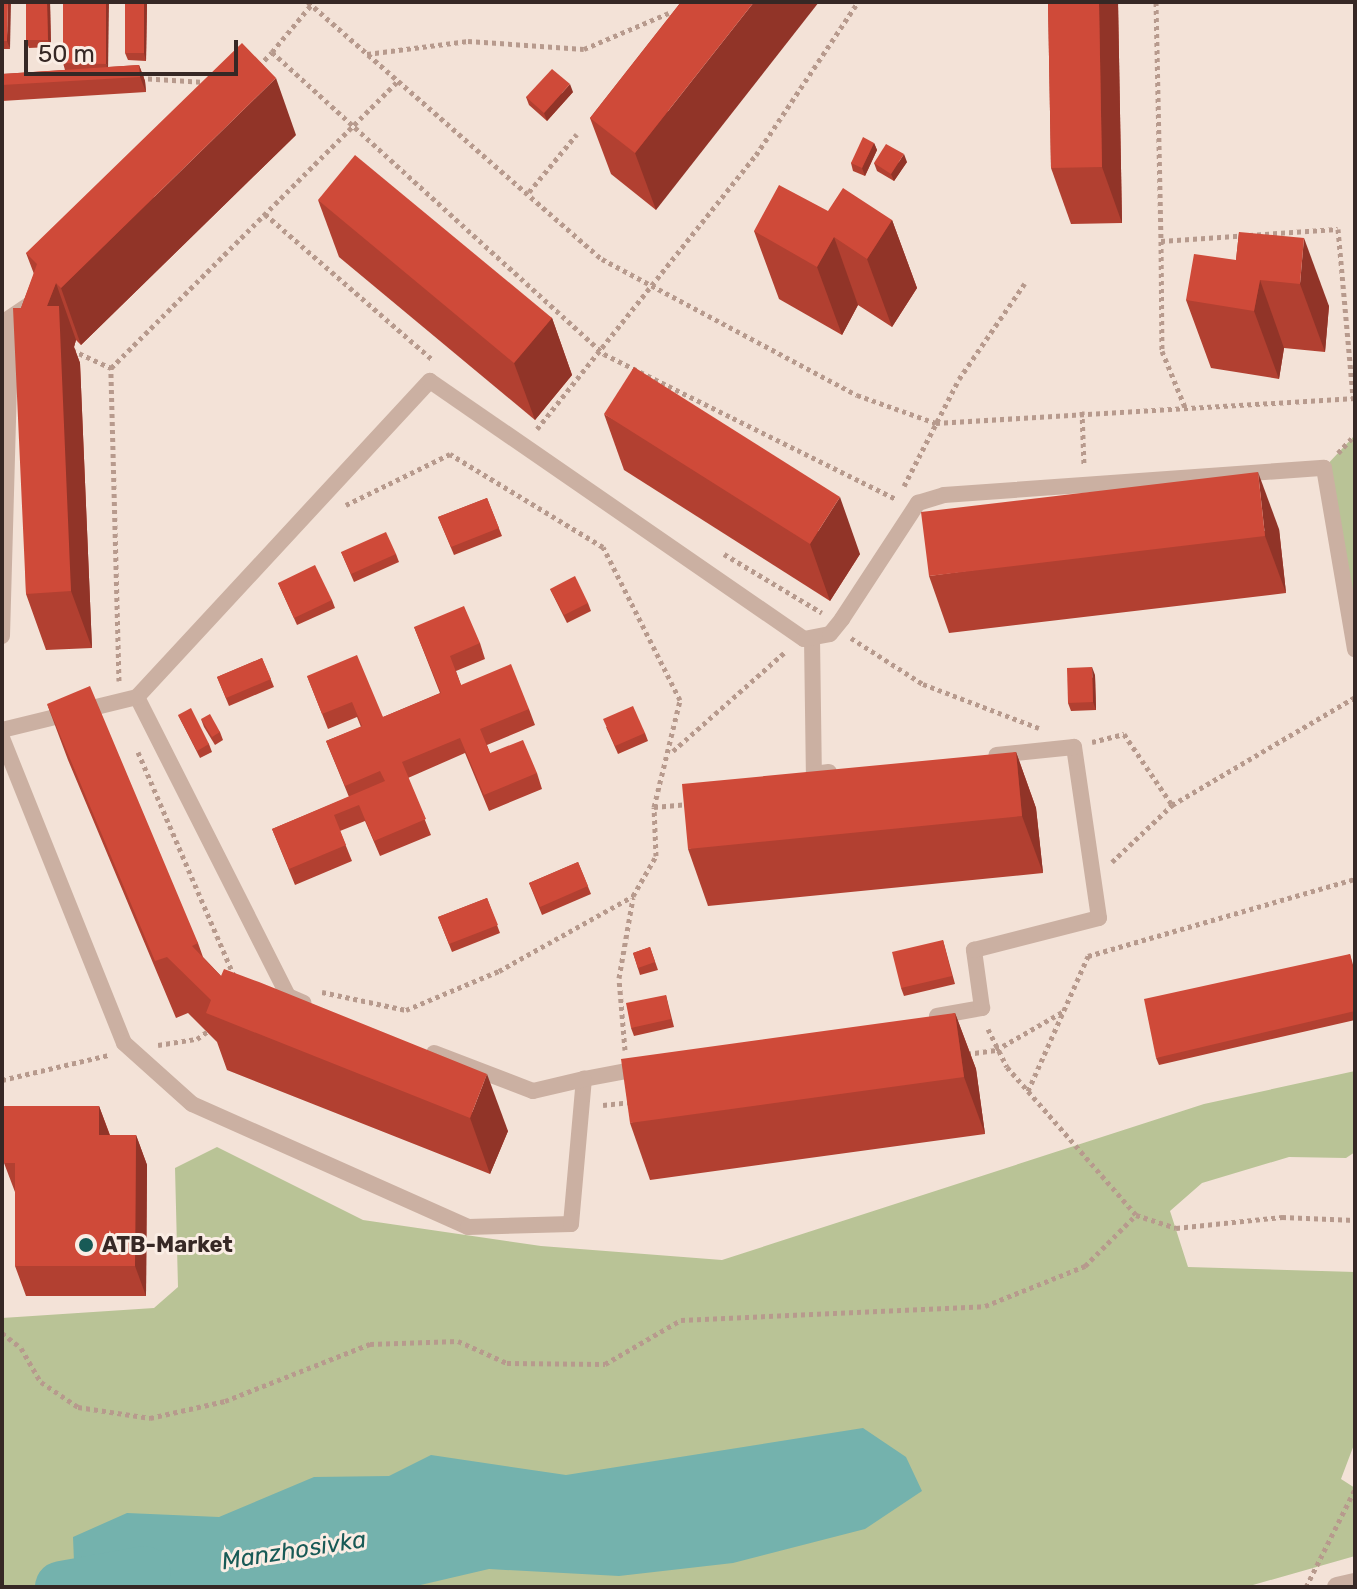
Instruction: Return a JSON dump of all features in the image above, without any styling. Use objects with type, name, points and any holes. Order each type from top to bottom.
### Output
[{"type":"street","points":[[1337,1587],[1355,1583]]},
{"type":"lane","points":[[2,636],[7,323],[44,289]]},
{"type":"lane","points":[[2,730],[137,697],[430,381],[795,635],[812,638],[830,634],[842,619],[918,503],[1085,484],[1324,468],[1355,649]]},
{"type":"lane","points":[[812,638],[807,775],[849,770]]},
{"type":"lane","points":[[137,697],[288,996],[318,1008]]},
{"type":"lane","points":[[2,738],[124,1043],[192,1104],[468,1227],[571,1224],[584,1079]]},
{"type":"lane","points":[[923,1019],[982,1008],[974,950],[1099,918],[1074,747],[979,756]]},
{"type":"lane","points":[[420,1048],[533,1091],[657,1066]]},
{"type":"path","points":[[523,445],[604,354],[756,155],[858,2]]},
{"type":"path","points":[[1156,2],[1162,351],[1185,407]]},
{"type":"path","points":[[251,75],[310,3],[602,259],[653,289],[857,395],[936,423],[1082,411],[1354,398],[1338,229],[1161,241]]},
{"type":"path","points":[[366,54],[468,41],[584,49],[669,13]]},
{"type":"path","points":[[272,52],[604,354],[897,499],[936,423],[1025,283]]},
{"type":"path","points":[[122,79],[210,83]]},
{"type":"path","points":[[120,701],[111,368],[397,82]]},
{"type":"path","points":[[529,192],[577,134]]},
{"type":"path","points":[[62,345],[111,368]]},
{"type":"path","points":[[1082,411],[1085,484]]},
{"type":"path","points":[[342,507],[450,454],[603,547],[680,700],[654,807],[656,856],[633,896],[619,978],[627,1071]]},
{"type":"path","points":[[848,636],[923,684],[1028,721],[1074,747],[1124,734],[1172,805]]},
{"type":"path","points":[[1094,880],[1172,805],[1355,697]]},
{"type":"path","points":[[135,745],[237,984]]},
{"type":"path","points":[[1028,1091],[1088,956],[1355,879]]},
{"type":"path","points":[[288,996],[328,991],[406,1010],[499,971],[633,896]]},
{"type":"path","points":[[982,1008],[996,1050],[1136,1215],[1176,1228],[1282,1217],[1355,1220]]},
{"type":"path","points":[[950,1056],[996,1050],[1064,1011]]},
{"type":"path","points":[[207,1032],[217,1025]]},
{"type":"path","points":[[581,1107],[642,1101]]},
{"type":"path","points":[[2,1144],[12,1174]]},
{"type":"path","points":[[2,1333],[21,1348],[41,1382],[78,1407],[150,1418],[225,1401],[370,1344],[458,1341],[507,1363],[605,1364],[681,1320],[985,1306],[1085,1266],[1136,1215]]},
{"type":"path","points":[[1306,1587],[1355,1489]]},
{"type":"green space","points":[[1355,435],[1355,648],[1324,468]]},
{"type":"green space","points":[[1355,1071],[1355,1152],[1346,1158],[1289,1157],[1202,1183],[1170,1211],[1188,1267],[1355,1272],[1355,1442],[1341,1479],[1355,1488],[1355,1556],[1246,1587],[2,1587],[2,1318],[154,1308],[178,1287],[175,1168],[217,1147],[363,1220],[541,1246],[722,1260],[1204,1104]]},
{"type":"water","points":[[863,1428],[906,1457],[922,1491],[865,1529],[733,1563],[619,1576],[489,1569],[412,1587],[75,1587],[73,1537],[127,1513],[219,1517],[314,1477],[389,1476],[431,1455],[566,1475]]},
{"type":"building","points":[[2,2],[8,2],[7,41],[2,41]]},
{"type":"building","points":[[26,2],[47,2],[48,40],[26,40]]},
{"type":"building","points":[[63,2],[106,2],[106,64],[63,63]]},
{"type":"building","points":[[125,2],[144,2],[144,53],[125,53]]},
{"type":"building","points":[[681,2],[754,2],[635,153],[590,118]]},
{"type":"building","points":[[1048,2],[1099,2],[1102,167],[1051,168]]},
{"type":"building","points":[[242,43],[276,78],[61,288],[56,283],[47,306],[59,306],[71,591],[26,594],[13,308],[21,308],[37,264],[26,253]]},
{"type":"building","points":[[139,65],[140,77],[2,85],[2,74]]},
{"type":"building","points":[[552,69],[570,84],[544,113],[526,97]]},
{"type":"building","points":[[863,137],[874,143],[862,168],[851,163]]},
{"type":"building","points":[[886,144],[904,154],[891,174],[874,163]]},
{"type":"building","points":[[355,155],[552,318],[514,363],[318,200]]},
{"type":"building","points":[[779,185],[828,211],[843,188],[892,220],[867,259],[834,237],[817,267],[754,231]]},
{"type":"building","points":[[1239,232],[1304,238],[1300,284],[1260,280],[1254,311],[1186,300],[1194,254],[1236,260]]},
{"type":"building","points":[[634,367],[840,497],[810,544],[604,414]]},
{"type":"building","points":[[1258,472],[1265,536],[929,576],[921,512]]},
{"type":"building","points":[[487,498],[499,528],[451,547],[438,517]]},
{"type":"building","points":[[386,532],[396,554],[351,574],[341,552]]},
{"type":"building","points":[[315,565],[332,600],[294,618],[278,583]]},
{"type":"building","points":[[575,576],[588,603],[564,615],[550,589]]},
{"type":"building","points":[[464,606],[480,643],[450,656],[461,685],[511,664],[529,709],[480,729],[490,753],[523,740],[537,773],[484,795],[460,738],[402,762],[426,819],[374,841],[359,805],[334,815],[346,845],[289,869],[272,829],[385,781],[380,771],[345,786],[326,741],[362,726],[352,702],[322,714],[307,676],[357,655],[383,717],[441,693],[414,627]]},
{"type":"building","points":[[262,658],[271,679],[226,698],[217,677]]},
{"type":"building","points":[[1092,667],[1093,702],[1068,703],[1067,668]]},
{"type":"building","points":[[90,686],[198,943],[192,946],[221,976],[224,969],[487,1074],[470,1118],[206,1013],[211,1000],[167,957],[155,961],[47,704]]},
{"type":"building","points":[[633,706],[645,733],[615,746],[603,719]]},
{"type":"building","points":[[191,708],[209,744],[197,751],[178,715]]},
{"type":"building","points":[[210,714],[220,732],[212,737],[201,719]]},
{"type":"building","points":[[1016,752],[1022,816],[688,849],[682,784]]},
{"type":"building","points":[[578,862],[588,886],[540,907],[529,883]]},
{"type":"building","points":[[487,898],[498,925],[449,944],[438,917]]},
{"type":"building","points":[[943,940],[952,976],[901,988],[892,952]]},
{"type":"building","points":[[650,947],[655,962],[638,968],[633,953]]},
{"type":"building","points":[[1350,954],[1355,978],[1355,1011],[1156,1058],[1144,999]]},
{"type":"building","points":[[666,995],[671,1019],[631,1028],[626,1003]]},
{"type":"building","points":[[955,1013],[964,1077],[630,1123],[621,1059]]},
{"type":"building","name":"ATB-Market","points":[[4,1106],[99,1106],[99,1135],[136,1135],[135,1266],[15,1266],[15,1163],[4,1163]]},
{"type":"waterway","name":"Manzhosivka","points":[[61,1587],[145,1572]]},
{"type":"place","name":"ATB-Market","points":[[86,1245]]}]
